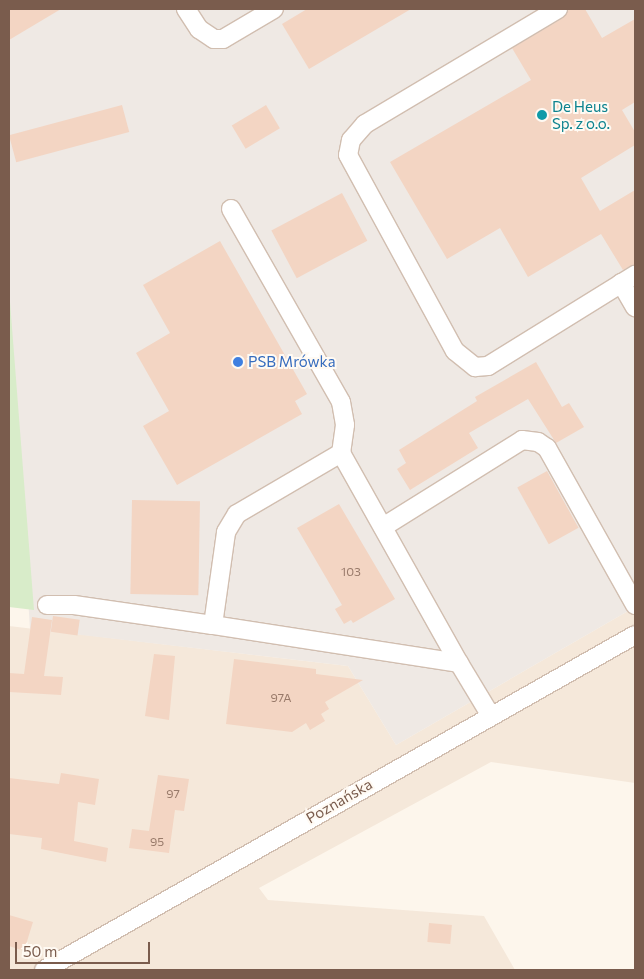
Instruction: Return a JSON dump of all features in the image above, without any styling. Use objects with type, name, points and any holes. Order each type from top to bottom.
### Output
[{"type":"street","points":[[186,9],[199,29],[214,39],[223,39],[274,9]]},
{"type":"street","points":[[558,9],[365,124],[351,140],[348,155],[455,351],[468,364],[481,368],[488,366],[628,279],[635,308]]},
{"type":"street","points":[[231,210],[341,402],[345,425],[341,452],[459,663],[491,716]]},
{"type":"street","points":[[383,527],[522,440],[538,442],[547,448],[635,605]]},
{"type":"street","points":[[213,624],[226,532],[233,519],[341,452]]},
{"type":"street","points":[[48,605],[74,605],[213,624],[459,663]]},
{"type":"street","name":"Poznańska","points":[[44,970],[635,635]]},
{"type":"shaded area","points":[[9,9],[635,9],[635,607],[396,745],[348,666],[30,629],[9,300]]},
{"type":"shaded area","points":[[635,607],[635,783],[491,762],[259,888],[268,900],[484,916],[515,970],[9,970],[9,626],[348,666],[396,745]]},
{"type":"green space","points":[[9,289],[34,610],[9,607]]},
{"type":"building","points":[[9,9],[61,9],[9,40]]},
{"type":"building","points":[[307,9],[411,9],[309,69],[282,24]]},
{"type":"building","points":[[569,9],[585,9],[602,38],[635,19],[635,102],[622,110],[635,132],[635,145],[581,178],[600,211],[635,190],[635,264],[623,270],[601,234],[528,277],[500,228],[447,259],[390,162],[531,80],[512,48],[563,18]]},
{"type":"building","points":[[122,105],[129,132],[16,162],[9,135]]},
{"type":"building","points":[[266,105],[280,128],[246,149],[232,126]]},
{"type":"building","points":[[342,193],[367,241],[297,278],[271,231]]},
{"type":"building","name":"PSB Mrówka","points":[[220,241],[307,394],[295,401],[302,414],[177,485],[143,426],[169,411],[136,353],[170,333],[143,285]]},
{"type":"building","points":[[536,362],[562,407],[569,403],[584,427],[556,443],[528,399],[469,433],[478,448],[410,490],[397,469],[406,463],[399,450],[477,401],[475,397]]},
{"type":"building","points":[[547,471],[579,528],[549,544],[517,487]]},
{"type":"building","points":[[132,500],[200,501],[198,595],[130,594]]},
{"type":"building","points":[[339,504],[395,599],[353,623],[351,620],[344,624],[335,609],[342,605],[297,528]]},
{"type":"building","points":[[53,616],[80,620],[78,636],[51,632]]},
{"type":"building","points":[[32,617],[52,620],[44,676],[63,677],[61,695],[9,692],[9,673],[24,674]]},
{"type":"building","points":[[154,654],[175,656],[169,720],[145,716]]},
{"type":"building","points":[[234,659],[316,669],[316,674],[363,680],[325,702],[329,709],[321,714],[325,721],[310,730],[306,723],[292,732],[226,724]]},
{"type":"building","points":[[61,773],[99,779],[95,805],[78,802],[74,841],[108,848],[106,862],[41,849],[42,838],[9,834],[9,778],[59,784]]},
{"type":"building","points":[[158,775],[189,779],[184,811],[175,810],[169,853],[129,848],[132,829],[149,831]]},
{"type":"building","points":[[9,915],[33,922],[24,951],[9,946]]},
{"type":"building","points":[[429,923],[452,925],[450,944],[427,942]]},
{"type":"place","name":"De Heus Sp. z o.o.","points":[[542,115]]},
{"type":"place","name":"PSB Mrówka","points":[[238,362]]}]
